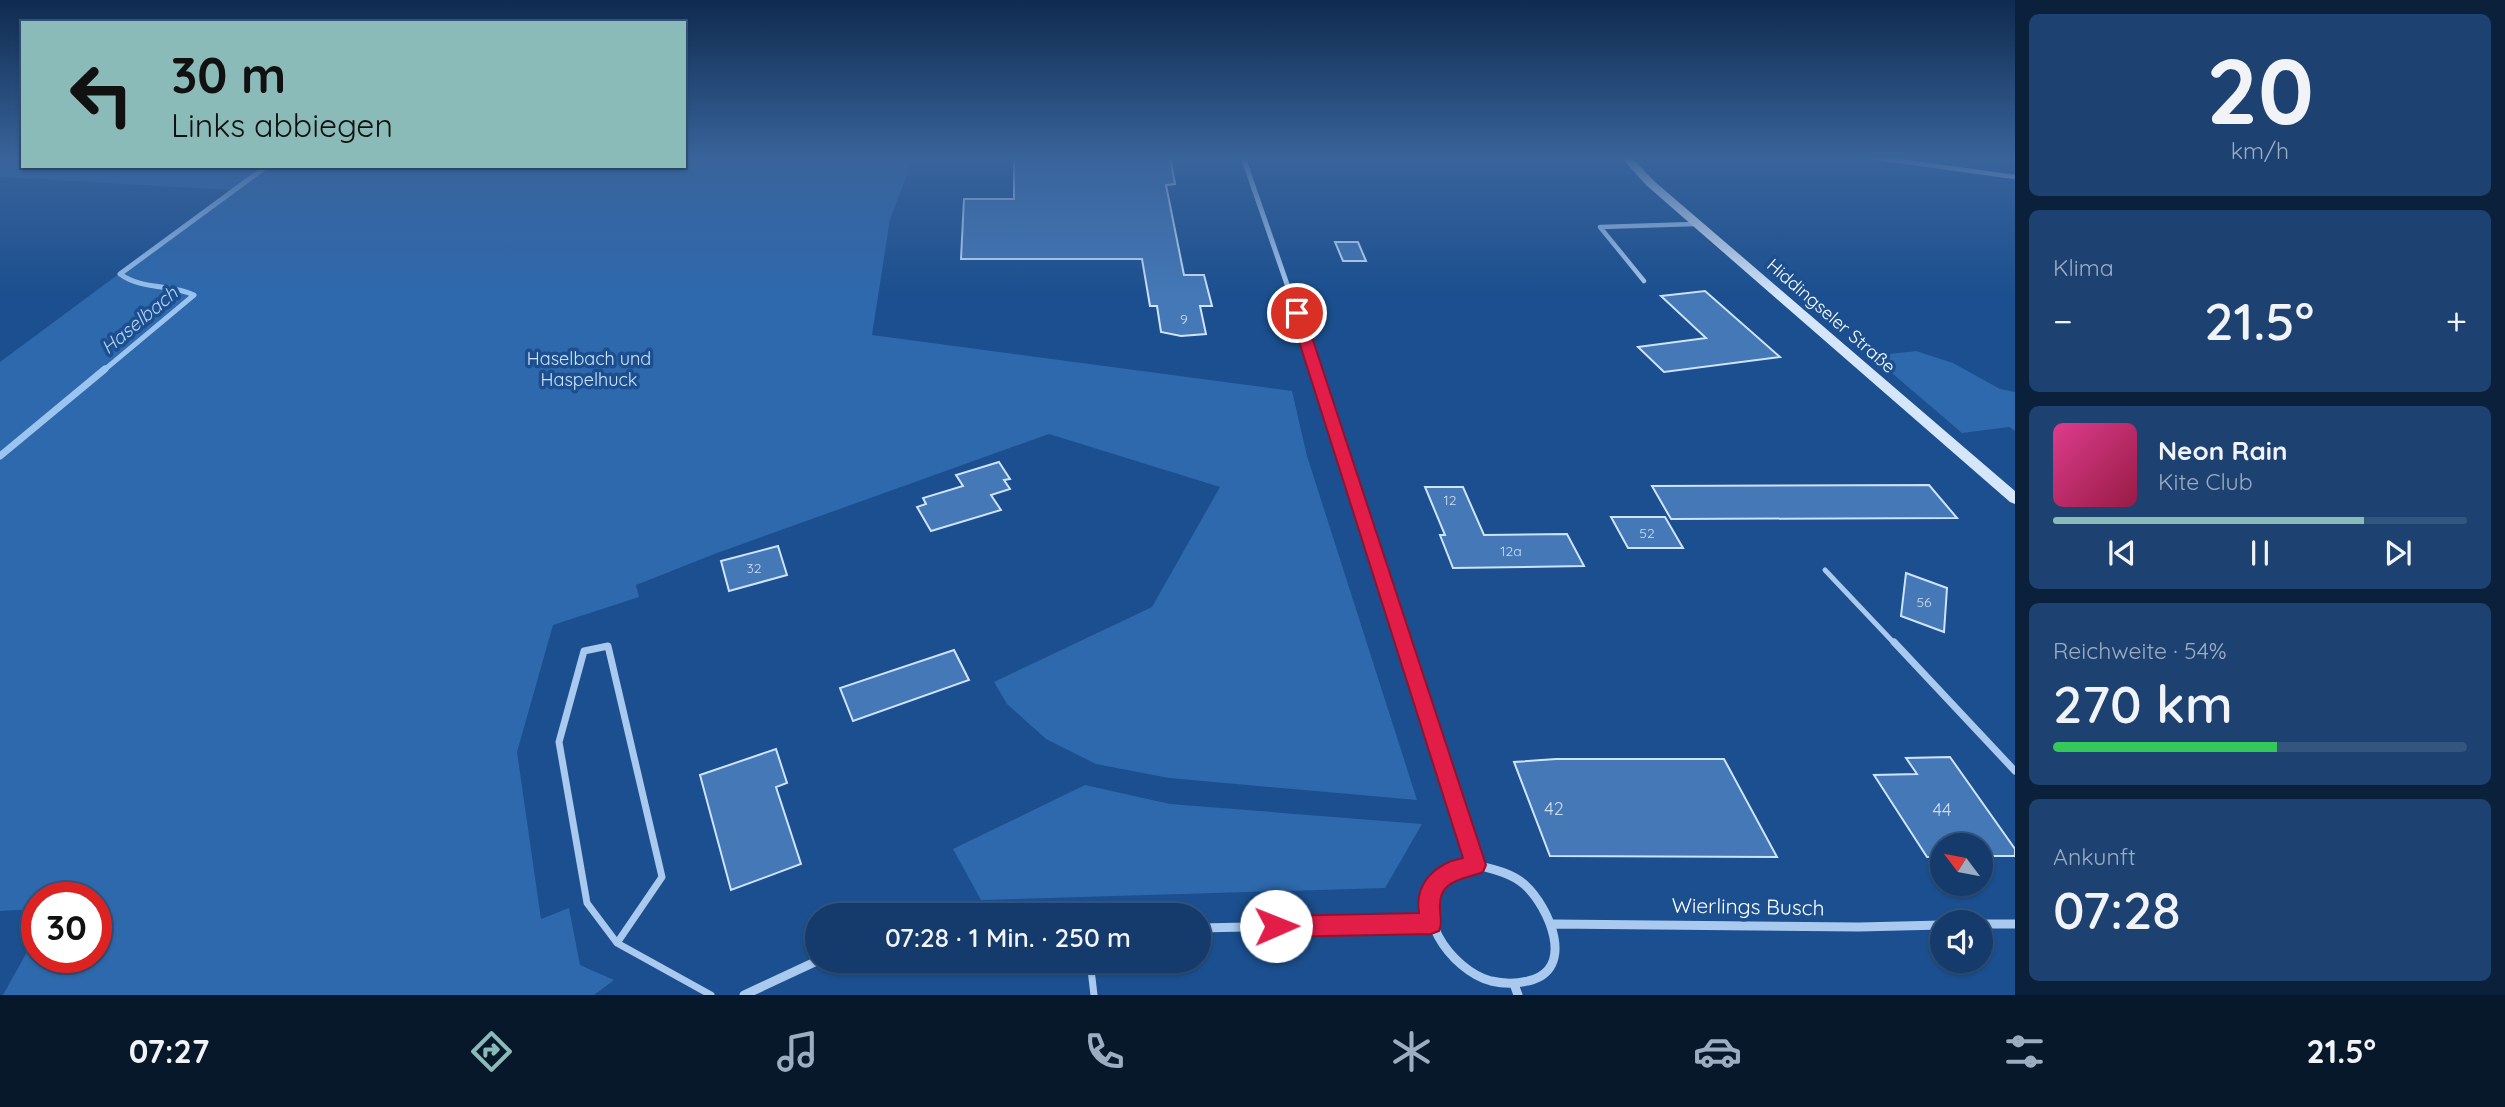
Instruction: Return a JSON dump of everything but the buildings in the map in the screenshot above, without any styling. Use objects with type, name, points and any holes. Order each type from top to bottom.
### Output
[{"type":"street","points":[[1259,203],[1328,404],[1476,865]]},
{"type":"street","name":"Hiddingseler Straße","points":[[1674,203],[2015,499]]},
{"type":"street","points":[[1476,865],[1500,870],[1523,883],[1542,902],[1554,924],[1557,946],[1551,965],[1536,979],[1514,984],[1493,981],[1473,973],[1447,951],[1431,923],[1431,890],[1439,879],[1451,870],[1476,865]]},
{"type":"street","points":[[1211,928],[1431,923]]},
{"type":"street","name":"Wierlings Busch","points":[[1554,924],[1930,925]]},
{"type":"street","points":[[1993,924],[2015,924]]},
{"type":"street","points":[[744,995],[805,967]]},
{"type":"street","points":[[1514,984],[1518,995]]},
{"type":"lane","points":[[1644,281],[1600,227],[1679,222],[1698,224]]},
{"type":"lane","points":[[1825,570],[2015,771]]},
{"type":"lane","points":[[617,943],[662,877],[608,646],[584,651],[559,742],[587,904],[617,943],[711,995]]},
{"type":"lane","points":[[1091,973],[1094,995]]},
{"type":"green space","name":"Haselbach und Haspelhuck","points":[[214,203],[896,203],[890,219],[872,335],[1292,391],[1307,456],[1417,800],[1169,778],[1096,764],[1046,739],[1007,704],[994,682],[1152,607],[1220,487],[1049,434],[717,553],[636,585],[639,597],[553,625],[517,752],[541,919],[569,908],[580,965],[614,980],[594,995],[3,995],[21,963],[21,973],[112,973],[112,882],[21,882],[21,910],[0,911],[0,362]]},
{"type":"green space","points":[[1916,351],[1953,363],[2000,389],[2015,392],[2015,431],[2009,427],[1962,433],[1872,356]]},
{"type":"green space","points":[[1085,785],[1170,804],[1422,824],[1385,888],[981,900],[953,849]]},
{"type":"waterway","name":"Haselbach","points":[[103,371],[194,295],[147,285],[120,274],[216,203]]},
{"type":"waterway","name":"Haselbach","points":[[0,456],[105,369]]},
{"type":"route","points":[[1276,926],[1431,923],[1431,890],[1439,879],[1451,870],[1476,865],[1297,313]]}]
